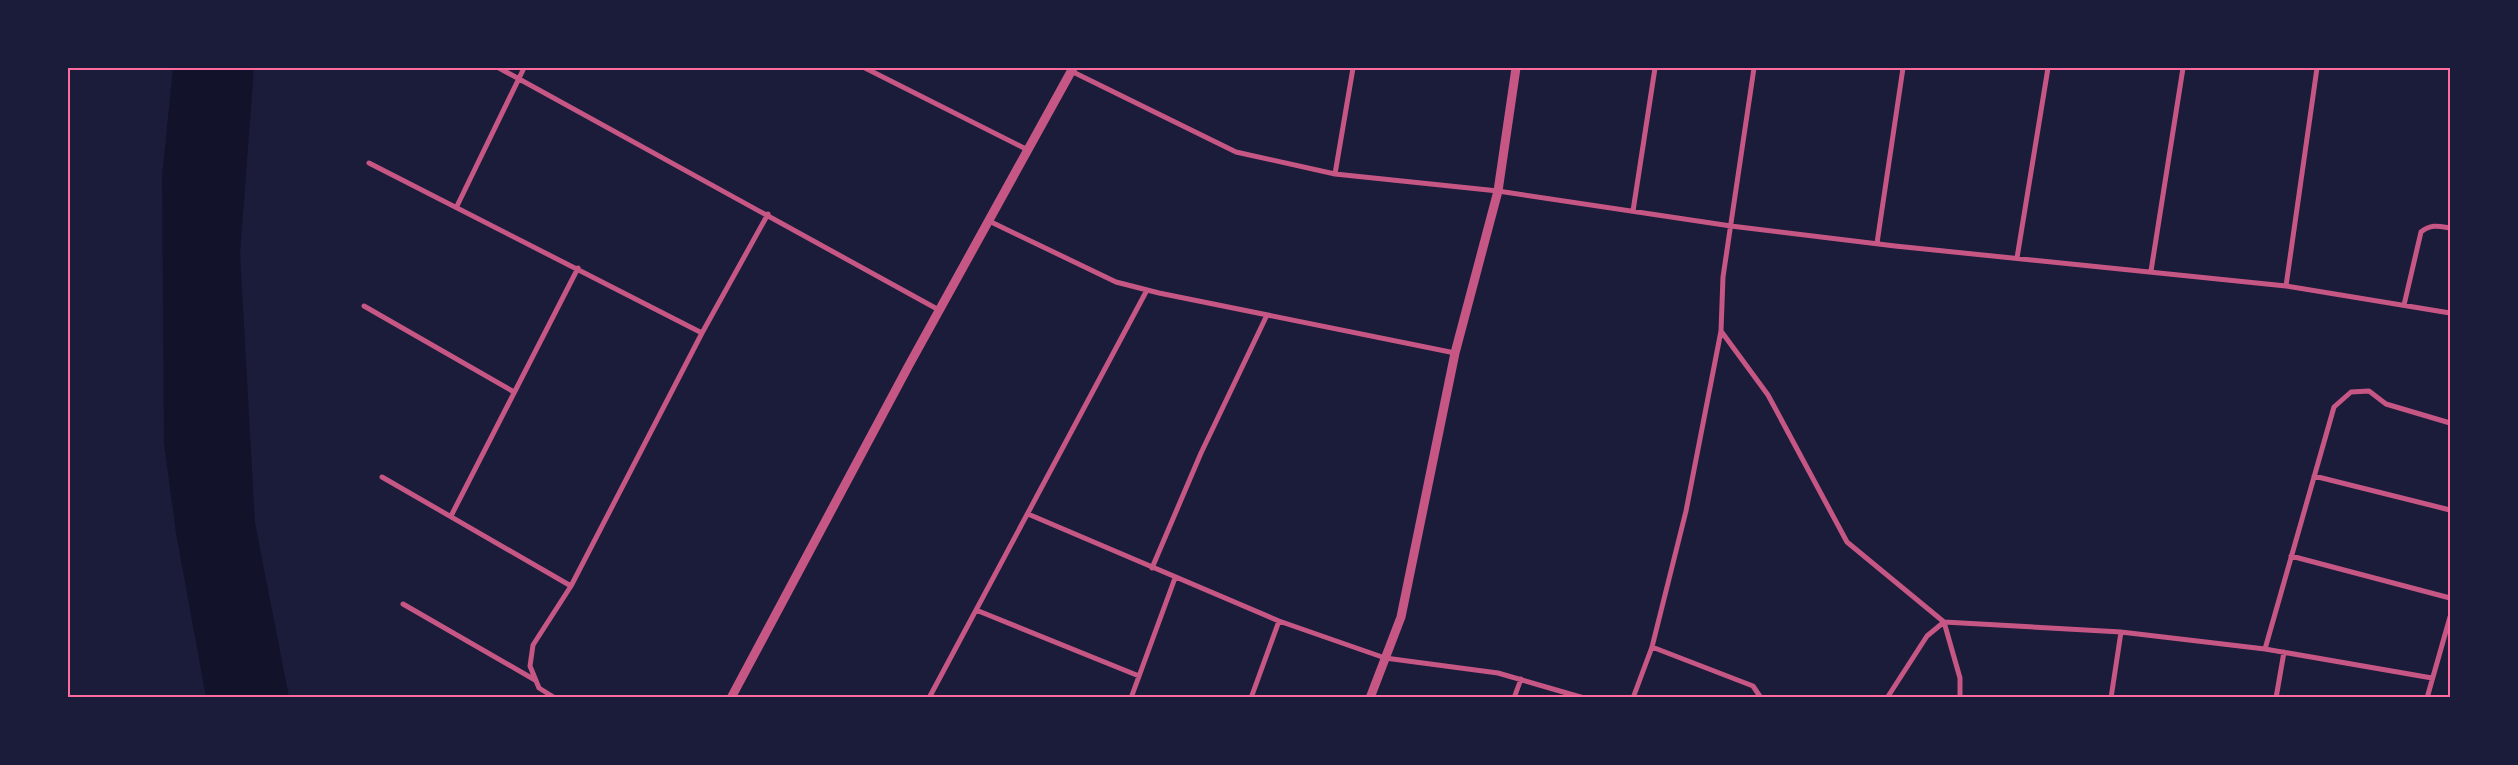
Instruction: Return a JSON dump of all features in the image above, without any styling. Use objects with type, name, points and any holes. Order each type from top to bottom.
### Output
[{"type":"street","points":[[499,68],[940,310]]},
{"type":"street","points":[[457,206],[524,68]]},
{"type":"street","points":[[866,68],[1028,150]]},
{"type":"street","points":[[1335,174],[1353,68]]},
{"type":"street","points":[[1370,698],[1401,617],[1454,354],[1498,191],[1516,68]]},
{"type":"street","points":[[1633,211],[1655,68]]},
{"type":"street","points":[[1633,698],[1652,647],[1686,511],[1721,331],[1723,277],[1754,68]]},
{"type":"street","points":[[1877,243],[1903,68]]},
{"type":"street","points":[[2017,258],[2048,68]]},
{"type":"street","points":[[2151,272],[2183,68]]},
{"type":"street","points":[[2286,286],[2317,68]]},
{"type":"street","points":[[731,698],[1072,69],[1236,152],[1335,174],[1498,191],[1731,226],[2286,286],[2450,313]]},
{"type":"street","points":[[369,163],[457,206],[702,333]]},
{"type":"street","points":[[555,698],[539,688],[530,666],[533,645],[571,586],[702,333],[768,214]]},
{"type":"street","points":[[989,221],[1116,282],[1454,354]]},
{"type":"street","points":[[2404,305],[2421,232],[2429,226],[2435,225],[2450,228]]},
{"type":"street","points":[[451,516],[578,268]]},
{"type":"street","points":[[929,698],[1147,290]]},
{"type":"street","points":[[364,306],[514,392]]},
{"type":"street","points":[[1152,568],[1201,453],[1267,315]]},
{"type":"street","points":[[1721,331],[1768,395],[1847,542],[1944,622],[1960,678],[1960,697],[1965,698]]},
{"type":"street","points":[[2265,649],[2334,407],[2351,392],[2368,391],[2386,404],[2450,423]]},
{"type":"street","points":[[2314,476],[2450,510]]},
{"type":"street","points":[[382,477],[571,586]]},
{"type":"street","points":[[1028,514],[1152,568],[1279,620],[1385,658],[1498,673],[1584,698]]},
{"type":"street","points":[[2291,556],[2450,598]]},
{"type":"street","points":[[1131,698],[1176,578]]},
{"type":"street","points":[[403,604],[536,680]]},
{"type":"street","points":[[976,610],[1139,676]]},
{"type":"street","points":[[2427,698],[2450,617]]},
{"type":"street","points":[[1251,698],[1279,620]]},
{"type":"street","points":[[1887,698],[1927,636],[1944,622],[2121,632],[2265,649],[2432,678]]},
{"type":"street","points":[[2111,698],[2121,632]]},
{"type":"street","points":[[1652,647],[1753,686],[1761,698]]},
{"type":"street","points":[[2276,698],[2284,652]]},
{"type":"street","points":[[1514,698],[1521,679]]},
{"type":"shaded area","points":[[173,68],[254,68],[240,253],[255,523],[289,697],[206,697],[176,533],[164,443],[162,177]]}]
